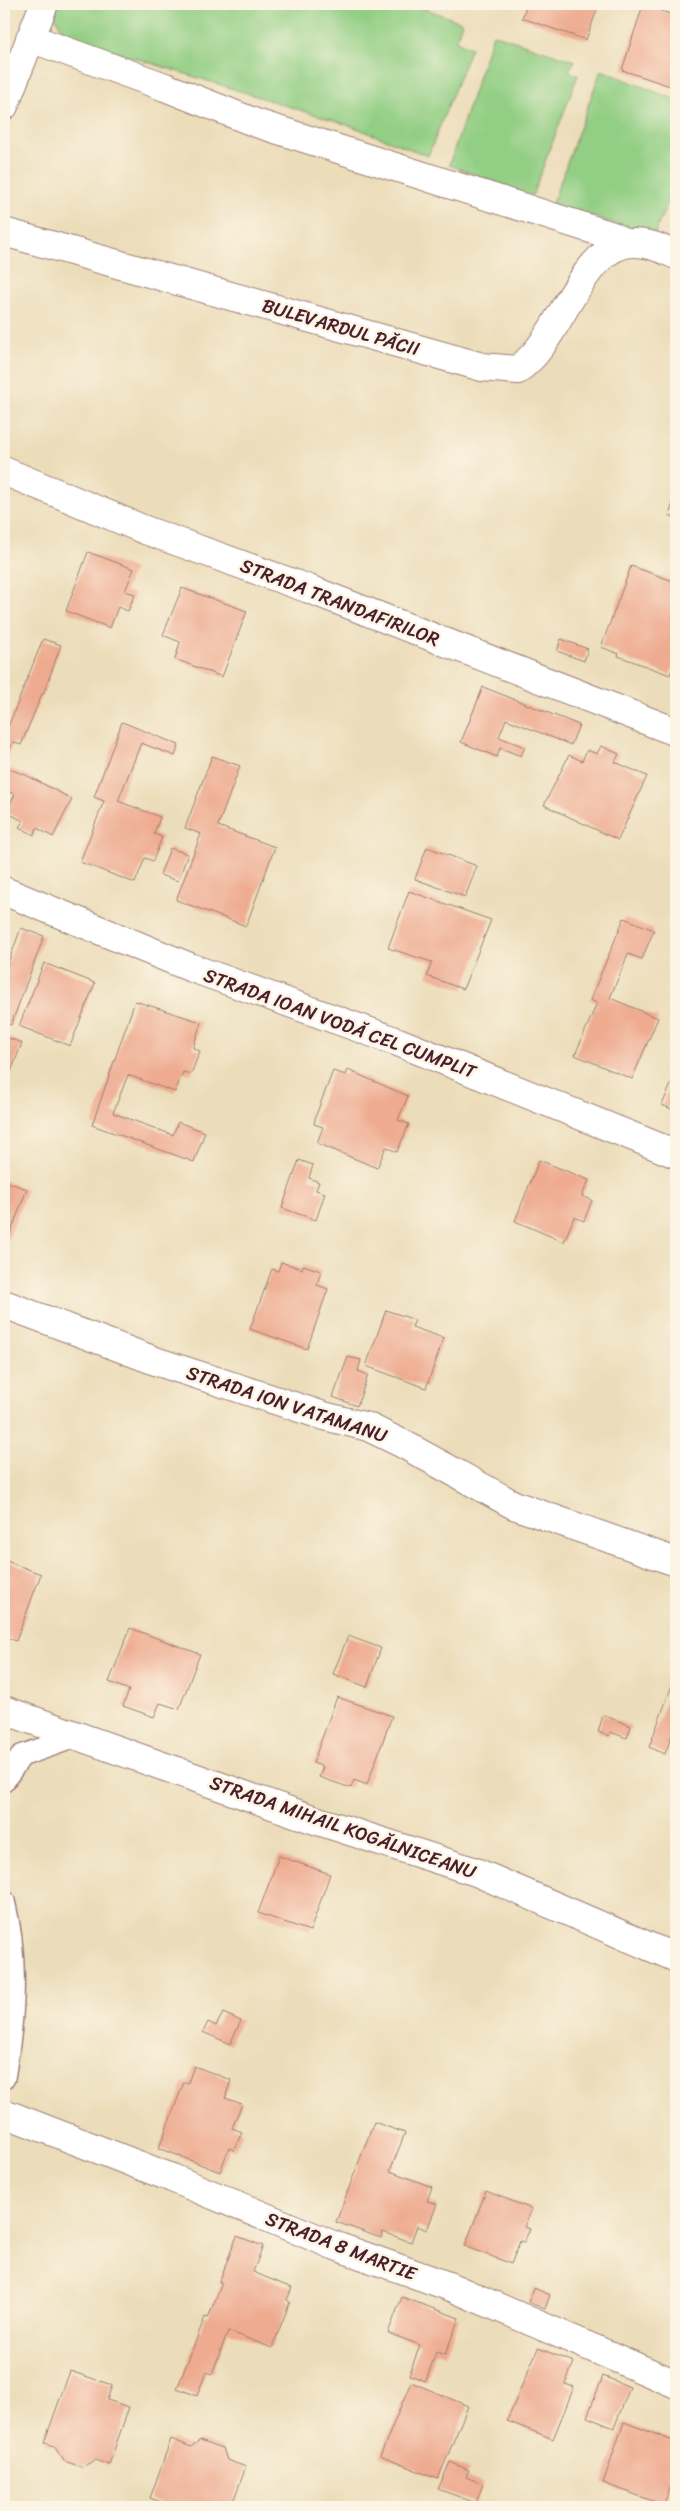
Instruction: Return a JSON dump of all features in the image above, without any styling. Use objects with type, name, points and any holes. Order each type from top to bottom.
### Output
[{"type":"street","points":[[4,106],[44,4]]},
{"type":"street","points":[[30,38],[165,87],[256,123],[613,236],[625,244],[644,243],[676,254]]},
{"type":"street","name":"BULEVARDUL PĂCII","points":[[4,232],[482,367],[518,370],[538,351],[595,264],[608,251],[625,244]]},
{"type":"street","name":"STRADA TRANDAFIRILOR","points":[[4,471],[144,530],[309,588],[676,732]]},
{"type":"street","name":"STRADA IOAN VODĂ CEL CUMPLIT","points":[[4,891],[192,968],[398,1042],[676,1154]]},
{"type":"street","name":"STRADA ION VATAMANU","points":[[4,1304],[158,1362],[324,1416],[368,1427],[514,1505],[676,1562]]},
{"type":"street","name":"STRADA MIHAIL KOGĂLNICEANU","points":[[4,1710],[315,1820],[476,1872],[676,1958]]},
{"type":"street","name":"STRADA 8 MARTIE","points":[[4,2113],[172,2178],[333,2245],[451,2287],[565,2338],[676,2384]]},
{"type":"lane","points":[[4,1781],[21,1756],[78,1736]]},
{"type":"lane","points":[[4,1901],[8,1919],[14,1982],[12,2026],[4,2078]]},
{"type":"green space","points":[[55,4],[411,4],[462,22],[456,41],[471,48],[428,156],[351,126],[65,36],[53,12]]},
{"type":"green space","points":[[493,34],[575,61],[569,71],[578,75],[532,196],[449,165]]},
{"type":"green space","points":[[601,70],[676,100],[676,180],[654,236],[552,204]]},
{"type":"building","points":[[527,4],[599,4],[586,40],[522,18]]},
{"type":"building","points":[[643,5],[676,16],[676,88],[622,70]]},
{"type":"building","points":[[676,495],[676,518],[669,515]]},
{"type":"building","points":[[88,552],[134,569],[125,591],[135,594],[128,611],[118,607],[110,628],[66,611]]},
{"type":"building","points":[[631,566],[676,582],[676,658],[670,675],[618,656],[619,654],[601,647]]},
{"type":"building","points":[[182,588],[247,611],[222,677],[175,659],[180,642],[163,635]]},
{"type":"building","points":[[43,639],[61,645],[43,695],[21,745],[13,742],[4,764],[4,737]]},
{"type":"building","points":[[561,639],[588,649],[584,661],[557,651]]},
{"type":"building","points":[[483,687],[579,725],[571,745],[506,719],[499,737],[525,747],[521,756],[500,748],[497,757],[461,742]]},
{"type":"building","points":[[122,722],[179,745],[175,756],[141,743],[118,801],[160,817],[154,834],[162,837],[153,861],[145,858],[135,883],[80,862],[104,801],[94,797]]},
{"type":"building","points":[[601,746],[619,754],[615,762],[647,776],[618,840],[544,805],[569,755],[582,761],[587,750],[597,754]]},
{"type":"building","points":[[212,756],[240,766],[218,826],[275,847],[246,926],[176,900],[201,834],[185,828]]},
{"type":"building","points":[[4,767],[26,775],[72,799],[53,837],[37,828],[34,835],[19,827],[23,821],[6,812],[15,794],[9,792],[4,804]]},
{"type":"building","points":[[427,847],[477,866],[465,897],[415,879]]},
{"type":"building","points":[[170,848],[188,854],[178,881],[160,875]]},
{"type":"building","points":[[409,891],[491,920],[463,989],[427,976],[432,962],[388,948]]},
{"type":"building","points":[[624,918],[654,930],[642,959],[628,954],[610,998],[658,1018],[632,1079],[575,1055],[597,1003],[590,1000]]},
{"type":"building","points":[[21,928],[44,936],[11,1025],[4,1022],[4,974]]},
{"type":"building","points":[[44,963],[95,983],[70,1046],[19,1026]]},
{"type":"building","points":[[135,1001],[201,1022],[193,1048],[200,1051],[191,1074],[183,1072],[175,1092],[128,1075],[113,1113],[173,1135],[178,1122],[205,1132],[194,1162],[92,1125]]},
{"type":"building","points":[[6,1037],[22,1043],[4,1090],[4,1043]]},
{"type":"building","points":[[348,1070],[408,1096],[398,1120],[409,1124],[397,1152],[386,1147],[377,1168],[317,1143],[323,1127],[314,1124],[316,1115],[333,1071],[346,1075]]},
{"type":"building","points":[[676,1073],[676,1111],[662,1105]]},
{"type":"building","points":[[299,1160],[313,1165],[309,1178],[319,1182],[316,1190],[325,1193],[316,1220],[282,1208]]},
{"type":"building","points":[[539,1160],[589,1180],[582,1196],[592,1200],[584,1221],[574,1217],[564,1242],[515,1221]]},
{"type":"building","points":[[4,1181],[27,1189],[4,1250]]},
{"type":"building","points":[[281,1262],[302,1269],[303,1265],[321,1271],[317,1285],[328,1289],[307,1349],[250,1329],[272,1269],[278,1271]]},
{"type":"building","points":[[386,1310],[415,1320],[412,1327],[444,1338],[426,1388],[366,1366]]},
{"type":"building","points":[[348,1357],[361,1360],[358,1371],[368,1375],[357,1406],[333,1397]]},
{"type":"building","points":[[4,1560],[41,1574],[16,1641],[4,1636]]},
{"type":"building","points":[[130,1628],[200,1654],[179,1709],[160,1703],[154,1717],[123,1706],[129,1690],[109,1682]]},
{"type":"building","points":[[348,1636],[381,1648],[367,1687],[333,1674]]},
{"type":"building","points":[[674,1680],[676,1681],[676,1724],[665,1754],[649,1747]]},
{"type":"building","points":[[337,1697],[392,1716],[367,1785],[354,1780],[351,1788],[319,1777],[323,1767],[313,1763]]},
{"type":"building","points":[[603,1715],[631,1726],[627,1738],[610,1732],[609,1736],[598,1732]]},
{"type":"building","points":[[279,1856],[330,1874],[310,1931],[258,1913]]},
{"type":"building","points":[[223,2013],[241,2021],[230,2044],[203,2032],[208,2022],[216,2026]]},
{"type":"building","points":[[194,2066],[231,2080],[225,2098],[242,2104],[232,2128],[242,2132],[234,2150],[229,2148],[220,2172],[159,2148],[184,2082],[188,2083]]},
{"type":"building","points":[[374,2122],[405,2133],[390,2171],[432,2187],[427,2201],[437,2204],[427,2230],[417,2226],[411,2242],[383,2232],[381,2238],[336,2222]]},
{"type":"building","points":[[486,2191],[532,2209],[524,2227],[530,2229],[524,2242],[520,2241],[511,2264],[465,2246]]},
{"type":"building","points":[[237,2236],[263,2246],[253,2272],[292,2288],[287,2300],[290,2302],[272,2348],[228,2331],[212,2374],[206,2372],[197,2396],[177,2388],[205,2317],[208,2318],[222,2283],[219,2282]]},
{"type":"building","points":[[534,2288],[550,2295],[545,2309],[528,2302]]},
{"type":"building","points":[[402,2297],[459,2318],[445,2355],[436,2352],[426,2381],[409,2375],[420,2345],[388,2333]]},
{"type":"building","points":[[538,2348],[574,2362],[565,2384],[574,2387],[553,2439],[507,2421]]},
{"type":"building","points":[[70,2371],[112,2385],[107,2400],[129,2407],[109,2465],[95,2460],[82,2467],[64,2461],[54,2446],[44,2443]]},
{"type":"building","points":[[603,2376],[630,2387],[614,2428],[587,2417]]},
{"type":"building","points":[[411,2382],[468,2406],[438,2479],[380,2456]]},
{"type":"building","points":[[624,2422],[676,2442],[676,2487],[670,2488],[664,2505],[603,2483]]},
{"type":"building","points":[[171,2439],[191,2447],[200,2440],[223,2448],[227,2460],[246,2467],[231,2507],[175,2507],[150,2498]]},
{"type":"building","points":[[450,2462],[469,2470],[466,2477],[483,2484],[476,2503],[438,2489]]}]
